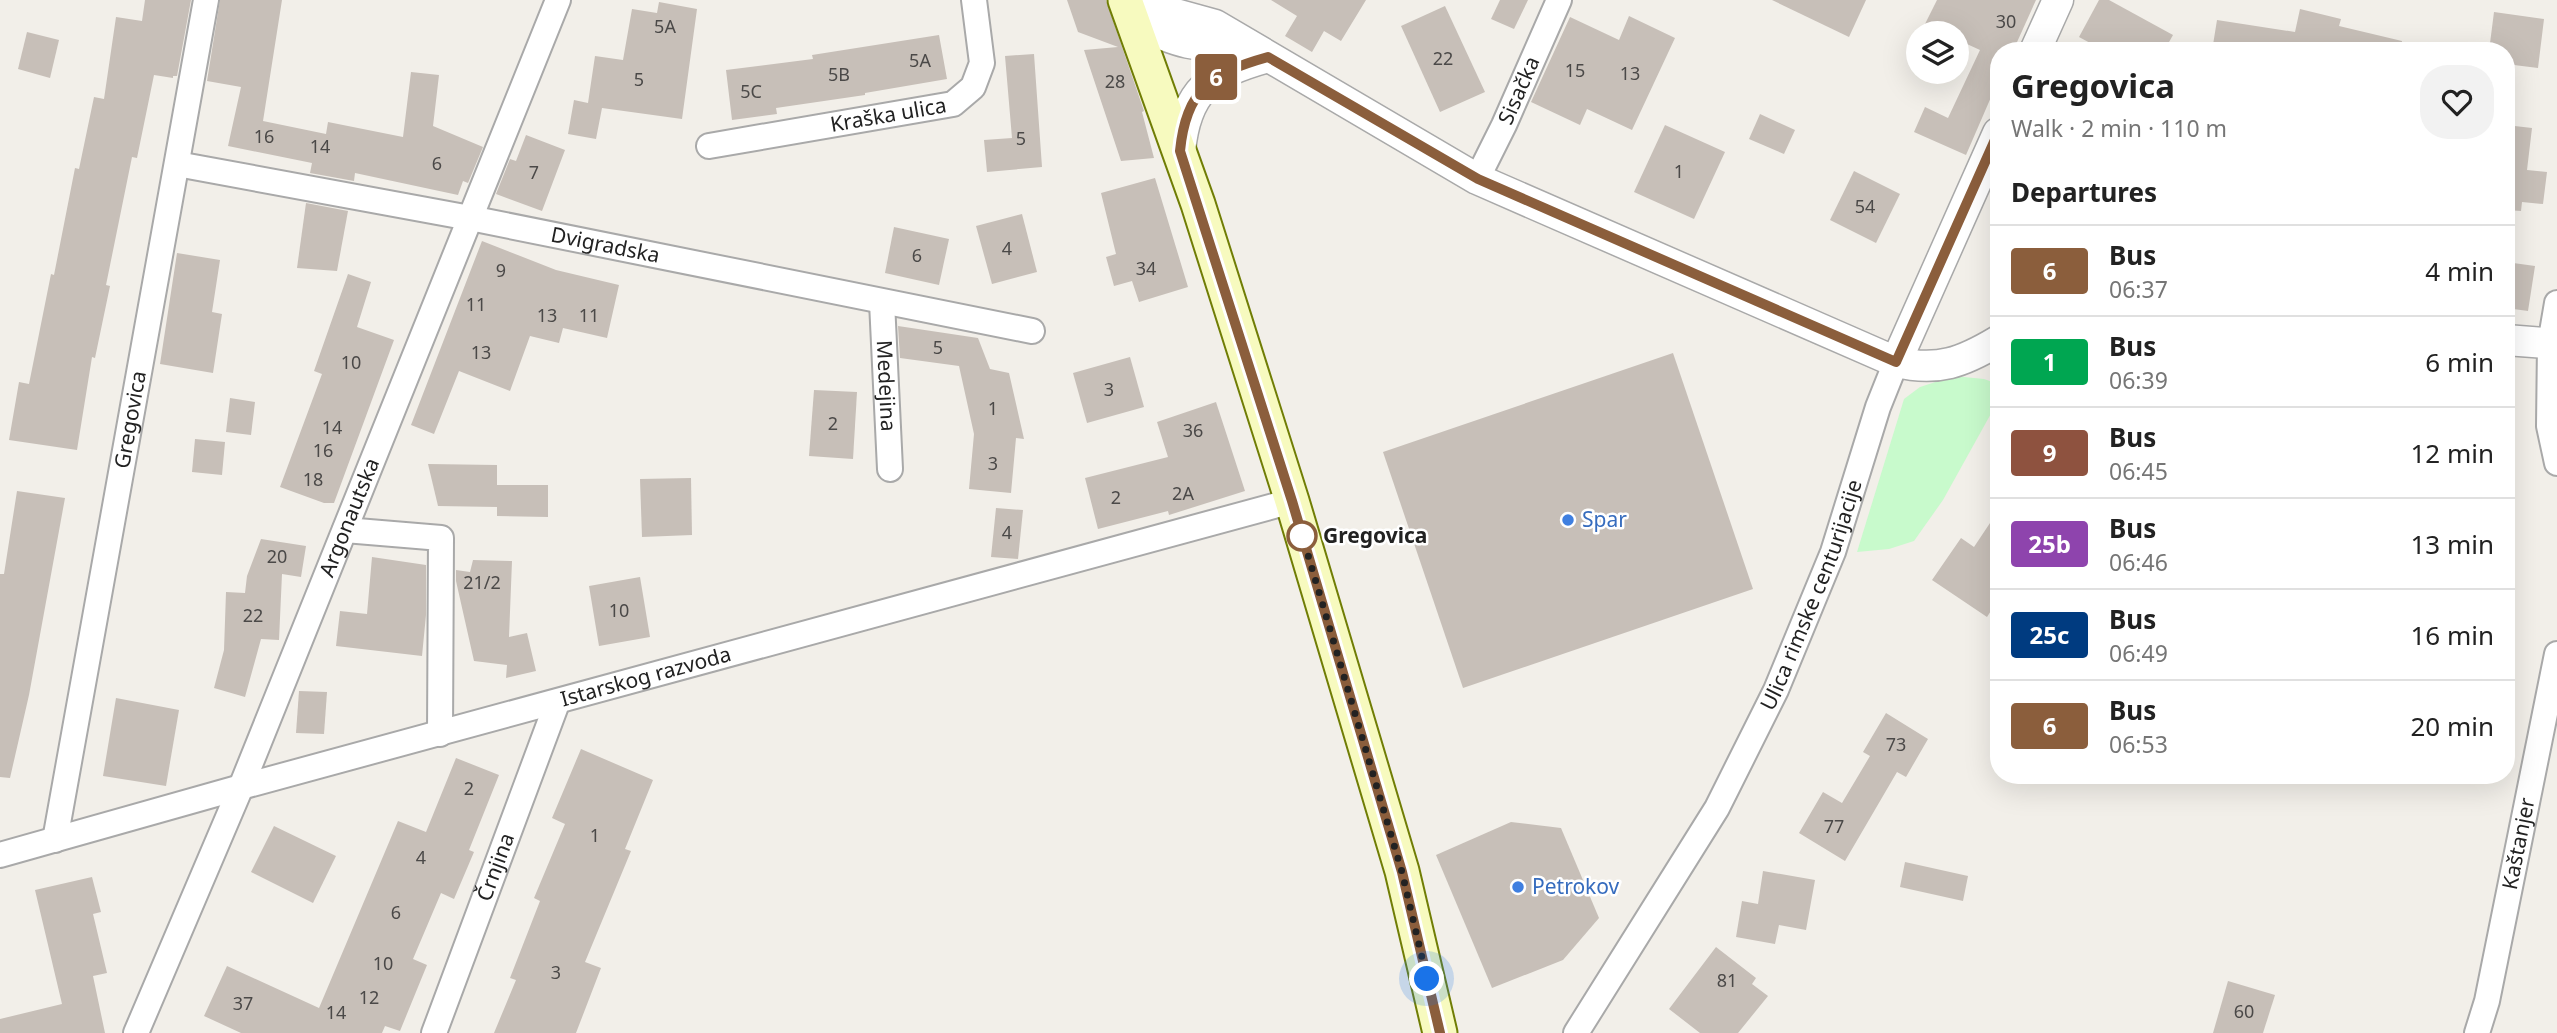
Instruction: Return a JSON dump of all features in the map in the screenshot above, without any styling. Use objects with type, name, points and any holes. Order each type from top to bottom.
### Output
[{"type":"main road","points":[[1128,9],[1180,151],[1292,501],[1402,872],[1440,1033]]},
{"type":"street","name":"Gregovica","points":[[55,840],[206,0]]},
{"type":"street","name":"Argonautska","points":[[136,1033],[241,787],[558,0]]},
{"type":"street","name":"Kraška ulica","points":[[709,146],[953,104],[973,87],[982,63],[974,0]]},
{"type":"street","name":"Sisačka","points":[[1478,179],[1559,0]]},
{"type":"street","points":[[2039,42],[2058,0]]},
{"type":"street","points":[[1128,9],[1164,37],[1191,45],[1258,51],[1478,179],[1896,362],[1914,366],[1941,366],[1966,359],[1990,346]]},
{"type":"street","points":[[1180,151],[1182,127],[1189,108],[1201,90],[1222,73],[1258,51]]},
{"type":"street","name":"Ulica rimske centurijacije","points":[[1576,1033],[1717,808],[1776,690],[1833,552],[1878,407],[1990,151]]},
{"type":"street","name":"Dvigradska","points":[[177,164],[470,218],[1032,331]]},
{"type":"street","name":"Medejina","points":[[882,302],[890,469]]},
{"type":"street","points":[[2557,303],[2549,426],[2557,463]]},
{"type":"street","points":[[2515,341],[2554,344]]},
{"type":"street","name":"Istarskog razvoda","points":[[0,855],[1292,501]]},
{"type":"street","points":[[345,530],[441,538],[440,734]]},
{"type":"street","name":"Kaštanjer","points":[[2477,1033],[2487,1001],[2557,654]]},
{"type":"street","name":"Črnjina","points":[[434,1033],[556,703]]},
{"type":"green space","points":[[1954,376],[1990,381],[1990,415],[1943,500],[1914,541],[1889,549],[1857,552],[1904,399],[1920,387]]},
{"type":"building","points":[[145,0],[191,0],[177,76],[173,78],[154,75],[137,158],[132,157],[106,285],[110,286],[95,358],[92,357],[77,450],[9,440],[19,382],[29,384],[75,168],[79,169],[94,97],[104,99],[116,17],[142,21]]},
{"type":"building","points":[[220,0],[282,0],[263,121],[326,134],[328,122],[403,137],[411,72],[439,75],[433,126],[483,147],[468,183],[463,181],[458,195],[355,173],[354,181],[310,173],[312,163],[228,146],[241,87],[207,81]]},
{"type":"building","points":[[1067,0],[1106,0],[1144,111],[1142,112],[1154,158],[1121,161],[1084,50],[1118,47],[1078,32]]},
{"type":"building","points":[[1271,0],[1366,0],[1341,41],[1324,31],[1312,52],[1285,36],[1297,16]]},
{"type":"building","points":[[1500,0],[1528,0],[1514,29],[1491,19]]},
{"type":"building","points":[[1772,0],[1866,0],[1849,37]]},
{"type":"building","points":[[1937,0],[2036,0],[2017,42],[1990,42],[1990,100],[1966,155],[1914,132],[1925,107],[1948,118],[1964,84],[1969,84],[1969,73],[1980,50],[1969,45],[1969,21],[1926,21]]},
{"type":"building","points":[[2099,0],[2109,0],[2173,35],[2169,42],[2088,42],[2079,37]]},
{"type":"building","points":[[659,2],[697,9],[682,119],[602,108],[596,139],[568,134],[574,100],[588,103],[595,56],[623,60],[632,9],[657,13]]},
{"type":"building","points":[[1445,6],[1485,92],[1440,112],[1401,26]]},
{"type":"building","points":[[2300,9],[2341,19],[2339,26],[2402,41],[2213,42],[2217,20],[2295,32]]},
{"type":"building","points":[[2494,12],[2544,19],[2538,68],[2515,65],[2515,42],[2490,42]]},
{"type":"building","points":[[1629,16],[1675,38],[1632,130],[1587,109],[1580,125],[1531,102],[1570,17],[1619,40]]},
{"type":"building","points":[[27,32],[59,40],[50,78],[18,69]]},
{"type":"building","points":[[939,35],[947,79],[776,108],[777,114],[732,120],[726,70],[813,59],[812,55]]},
{"type":"building","points":[[1034,54],[1042,167],[987,172],[984,140],[1012,138],[1005,56]]},
{"type":"building","points":[[1760,114],[1795,130],[1784,154],[1749,139]]},
{"type":"building","points":[[1665,125],[1725,152],[1694,219],[1634,192]]},
{"type":"building","points":[[2515,126],[2532,128],[2527,170],[2547,172],[2543,204],[2522,202],[2521,211],[2515,211]]},
{"type":"building","points":[[526,135],[565,150],[542,211],[496,194],[510,159],[516,161]]},
{"type":"building","points":[[1854,171],[1900,194],[1876,243],[1830,220]]},
{"type":"building","points":[[1155,178],[1188,287],[1139,302],[1132,281],[1114,286],[1106,257],[1116,254],[1101,193]]},
{"type":"building","points":[[306,203],[348,211],[337,271],[297,268]]},
{"type":"building","points":[[1022,214],[1037,272],[992,284],[976,226]]},
{"type":"building","points":[[894,227],[949,239],[939,285],[885,273]]},
{"type":"building","points":[[482,241],[556,270],[619,285],[607,338],[563,328],[559,343],[530,336],[510,391],[459,371],[434,434],[411,425]]},
{"type":"building","points":[[177,253],[220,260],[212,312],[222,314],[213,373],[160,364]]},
{"type":"building","points":[[2515,263],[2535,266],[2528,311],[2515,309]]},
{"type":"building","points":[[348,274],[371,282],[357,327],[394,340],[334,503],[324,503],[280,487],[322,374],[314,371]]},
{"type":"building","points":[[898,326],[978,338],[990,369],[1009,373],[1024,439],[1016,438],[1011,493],[969,489],[974,434],[959,366],[900,358]]},
{"type":"building","name":"Spar","points":[[1673,353],[1753,589],[1463,688],[1383,452]]},
{"type":"building","points":[[1130,357],[1144,407],[1087,423],[1073,373]]},
{"type":"building","points":[[814,390],[857,392],[853,459],[809,456]]},
{"type":"building","points":[[230,398],[255,402],[251,435],[226,432]]},
{"type":"building","points":[[1216,402],[1245,491],[1169,515],[1168,511],[1098,529],[1085,478],[1168,457],[1157,422]]},
{"type":"building","points":[[195,439],[225,442],[222,475],[192,472]]},
{"type":"building","points":[[428,464],[497,465],[497,507],[438,506]]},
{"type":"building","points":[[691,478],[692,535],[642,537],[640,479]]},
{"type":"building","points":[[497,485],[548,485],[548,517],[497,516]]},
{"type":"building","points":[[17,491],[65,498],[29,695],[10,778],[0,777],[0,574],[4,574]]},
{"type":"building","points":[[996,508],[1023,510],[1018,559],[991,557]]},
{"type":"building","points":[[1990,523],[1990,612],[1987,617],[1932,580],[1961,538],[1974,547]]},
{"type":"building","points":[[261,539],[306,546],[301,577],[282,574],[279,640],[261,639],[245,697],[214,688],[224,650],[226,592],[245,593],[247,576]]},
{"type":"building","points":[[372,557],[426,565],[426,615],[422,656],[336,646],[340,611],[367,614]]},
{"type":"building","points":[[473,560],[512,561],[509,637],[527,633],[536,671],[506,678],[507,665],[474,661],[456,581],[456,570],[470,572]]},
{"type":"building","points":[[640,577],[650,637],[599,646],[589,586]]},
{"type":"building","points":[[299,691],[327,692],[324,734],[296,733]]},
{"type":"building","points":[[116,698],[179,710],[166,786],[103,776]]},
{"type":"building","points":[[1886,713],[1928,739],[1906,777],[1897,772],[1845,861],[1799,833],[1823,792],[1842,803],[1870,756],[1863,752]]},
{"type":"building","points":[[581,749],[653,780],[625,849],[631,851],[585,962],[601,968],[576,1033],[494,1033],[516,980],[510,978],[540,901],[534,898],[565,824],[552,818]]},
{"type":"building","points":[[456,758],[499,775],[469,850],[474,852],[454,899],[441,893],[413,959],[427,965],[400,1031],[385,1026],[382,1033],[241,1033],[204,1016],[227,966],[319,1008],[398,821],[426,832]]},
{"type":"building","name":"Petrokov","points":[[1511,822],[1561,828],[1599,918],[1563,960],[1492,988],[1436,855]]},
{"type":"building","points":[[274,826],[336,856],[313,903],[251,872]]},
{"type":"building","points":[[1905,862],[1968,876],[1963,901],[1900,887]]},
{"type":"building","points":[[1763,871],[1815,880],[1806,930],[1779,925],[1775,944],[1736,937],[1742,901],[1758,904]]},
{"type":"building","points":[[92,877],[101,912],[93,914],[107,973],[93,976],[105,1033],[0,1033],[0,1019],[62,1004],[35,890]]},
{"type":"building","points":[[1716,947],[1756,978],[1752,984],[1768,996],[1738,1033],[1700,1033],[1669,1009]]},
{"type":"building","points":[[2228,981],[2275,995],[2263,1033],[2213,1033]]},
{"type":"bus line","name":"6","points":[[1440,1033],[1402,872],[1292,501],[1180,151],[1182,127],[1189,108],[1201,90],[1222,73],[1268,57],[1478,179],[1896,362],[1990,151]]},
{"type":"place","name":"Spar","points":[[1568,520]]},
{"type":"place","name":"Gregovica","points":[[1302,536]]},
{"type":"place","name":"Petrokov","points":[[1518,887]]},
{"type":"route","points":[[1302,536],[1300,528],[1402,872],[1427,979]]}]
